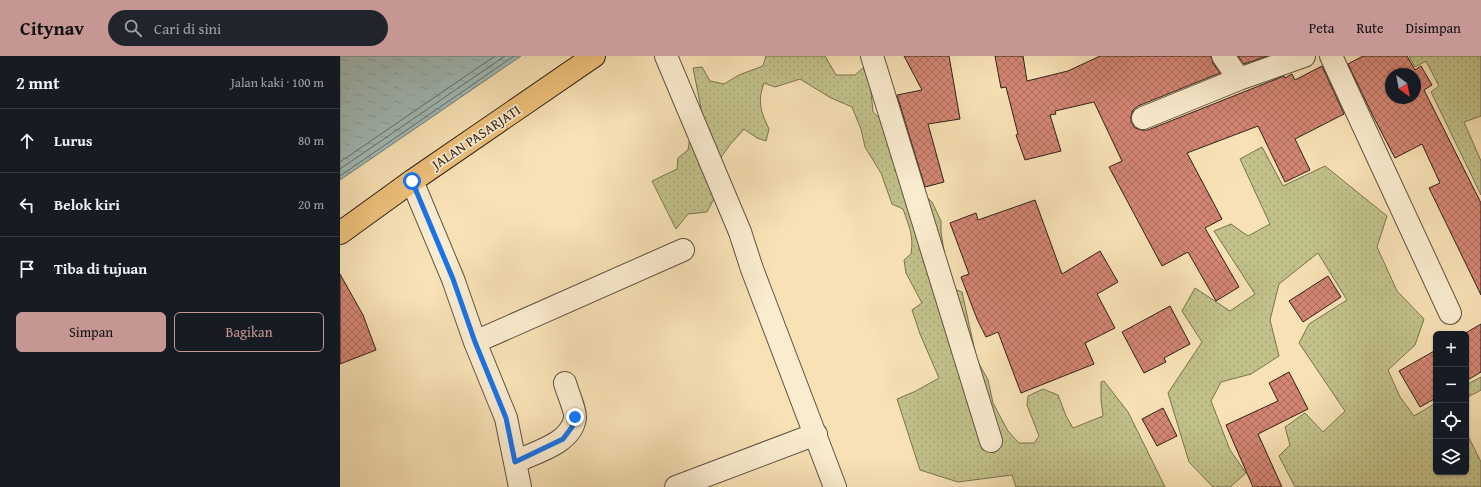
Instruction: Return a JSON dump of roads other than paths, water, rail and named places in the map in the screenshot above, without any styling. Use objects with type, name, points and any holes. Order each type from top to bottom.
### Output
[{"type":"main road","name":"JALAN PASARJATI","points":[[340,233],[412,181],[594,56]]},
{"type":"street","points":[[666,56],[740,232],[752,269],[835,487]]},
{"type":"street","points":[[872,56],[946,300],[991,441]]},
{"type":"street","points":[[1223,56],[1239,79]]},
{"type":"street","points":[[1143,118],[1239,79],[1304,56]]},
{"type":"street","points":[[1331,56],[1450,313]]},
{"type":"street","points":[[412,181],[453,279],[475,342],[506,418],[520,487]]},
{"type":"street","points":[[475,342],[683,250]]},
{"type":"street","points":[[515,462],[563,439],[572,427],[575,417],[565,383]]},
{"type":"street","points":[[676,487],[816,434]]},
{"type":"water","points":[[340,56],[521,56],[340,180]]}]
